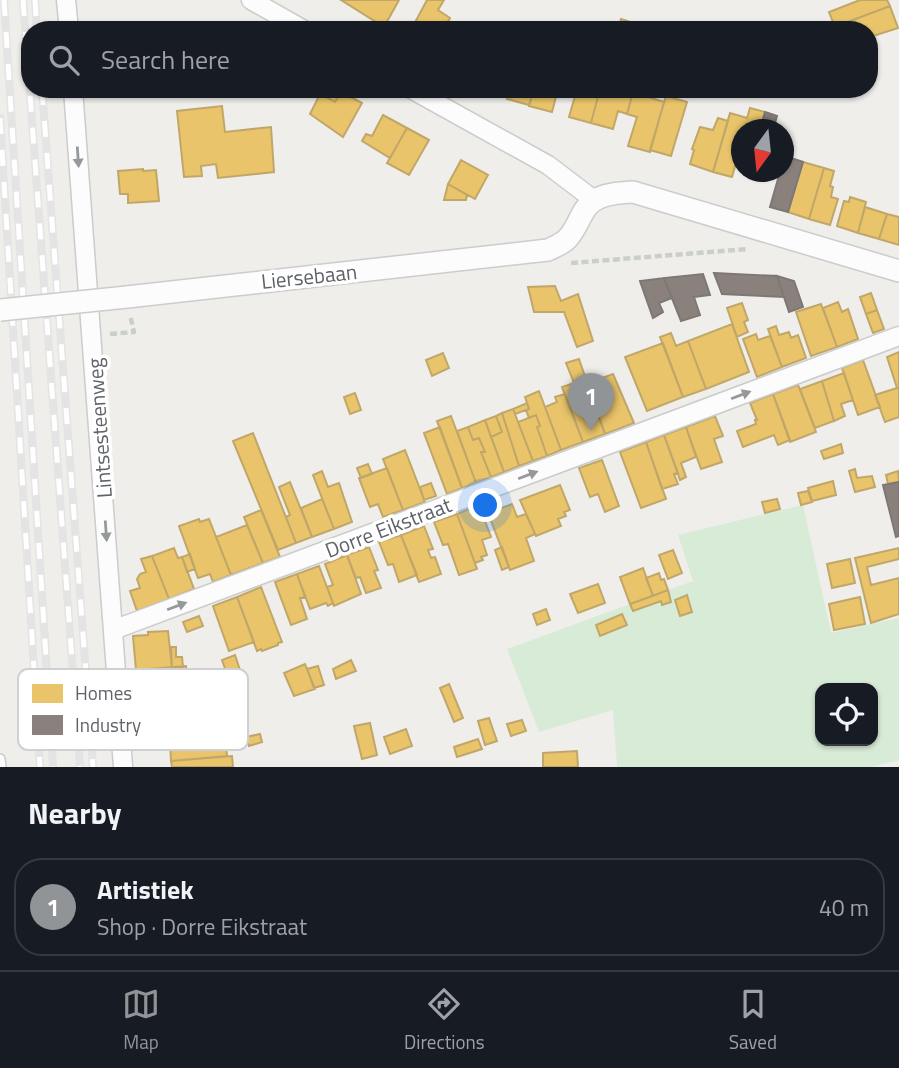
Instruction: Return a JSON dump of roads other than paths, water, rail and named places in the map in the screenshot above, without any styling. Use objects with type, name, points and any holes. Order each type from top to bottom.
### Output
[{"type":"street","points":[[66,0],[68,21]]},
{"type":"street","points":[[251,0],[288,21]]},
{"type":"street","name":"Lintsesteenweg","points":[[74,98],[116,669]]},
{"type":"street","points":[[427,98],[548,165],[594,200],[611,193],[633,192],[899,271]]},
{"type":"street","name":"Liersebaan","points":[[0,310],[128,304],[548,250],[566,240],[594,200]]},
{"type":"street","name":"Dorre Eikstraat","points":[[113,630],[899,336]]},
{"type":"lane","points":[[0,759],[1,767]]},
{"type":"railway","points":[[4,0],[47,669]]},
{"type":"railway","points":[[23,0],[25,21]]},
{"type":"railway","points":[[35,0],[36,21]]},
{"type":"railway","points":[[30,98],[73,669]]},
{"type":"railway","points":[[43,98],[86,669]]},
{"type":"railway","points":[[0,118],[34,669]]},
{"type":"railway","points":[[39,750],[40,767]]},
{"type":"railway","points":[[52,750],[53,767]]},
{"type":"railway","points":[[79,750],[80,767]]},
{"type":"railway","points":[[92,750],[93,767]]},
{"type":"place","name":"Artistiek","points":[[591,431]]}]
